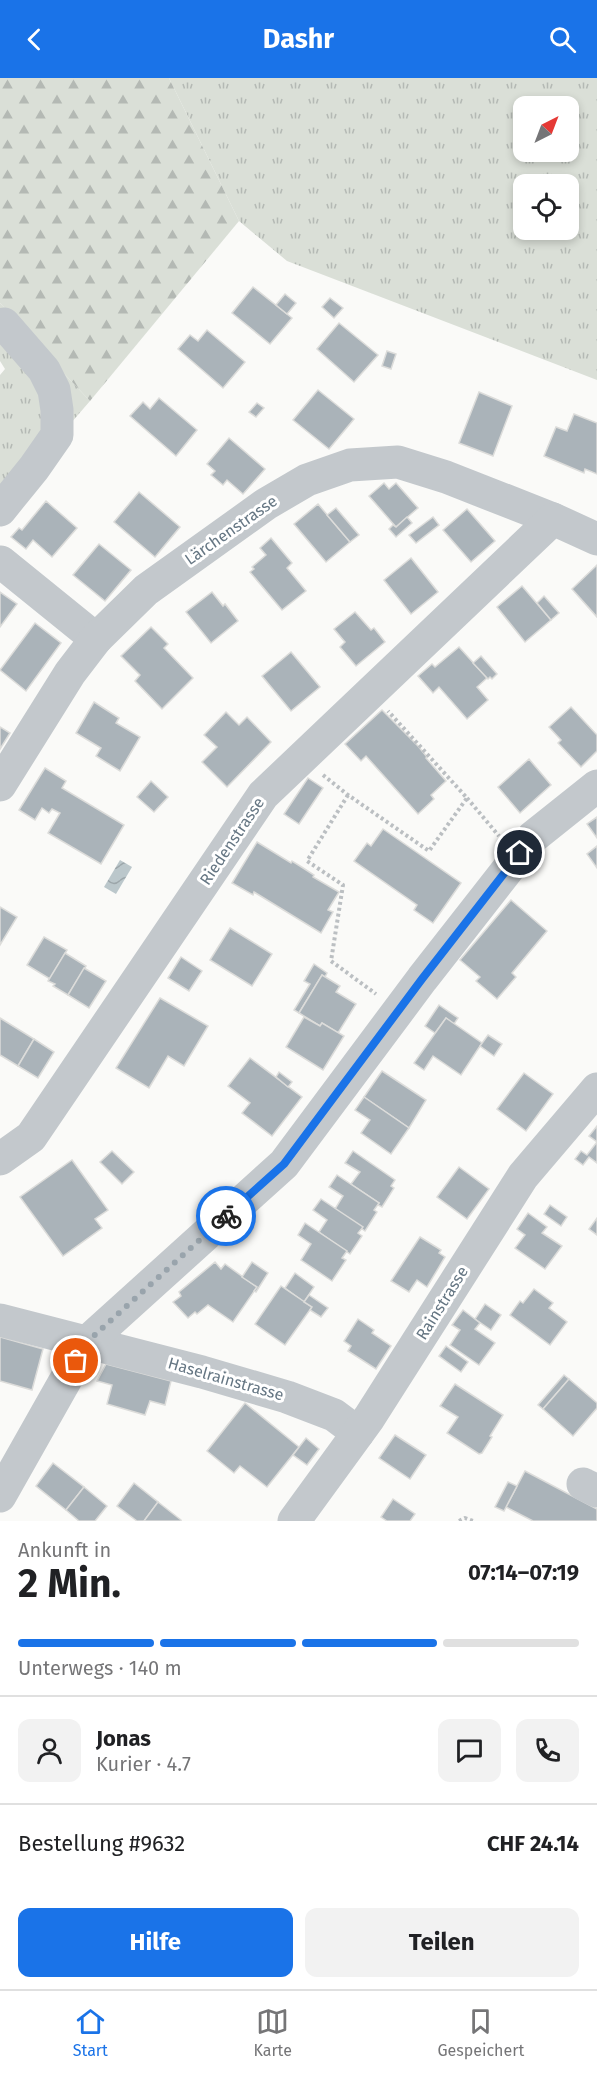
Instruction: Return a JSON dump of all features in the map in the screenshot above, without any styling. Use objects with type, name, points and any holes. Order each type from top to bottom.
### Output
[{"type":"street","points":[[0,510],[57,435],[54,390],[44,370],[4,324]]},
{"type":"street","name":"Lärchenstrasse","points":[[0,785],[70,673],[96,639],[146,590],[266,504],[307,480],[350,465],[398,462],[446,477],[553,519]]},
{"type":"street","points":[[553,519],[597,539]]},
{"type":"street","name":"Riedenstrasse","points":[[0,1159],[31,1137],[263,795],[553,519]]},
{"type":"street","points":[[2,562],[96,639]]},
{"type":"street","points":[[0,1496],[87,1342],[284,1164],[398,1011],[533,837],[597,786]]},
{"type":"street","name":"Rainstrasse","points":[[294,1521],[358,1432],[523,1176],[597,1089]]},
{"type":"street","name":"Haselrainstrasse","points":[[0,1320],[202,1371],[287,1396],[334,1414],[358,1432]]},
{"type":"path","points":[[370,692],[467,798],[496,834],[520,853]]},
{"type":"path","points":[[301,758],[348,795],[429,851],[467,798]]},
{"type":"path","points":[[348,795],[307,861],[344,885],[331,961],[398,1011]]},
{"type":"path","points":[[459,1521],[465,1518],[472,1521]]},
{"type":"green space","points":[[0,78],[169,78],[239,221],[90,401],[0,303]]},
{"type":"green space","points":[[169,78],[597,78],[597,380],[287,261],[239,221]]},
{"type":"green space","points":[[0,303],[90,401],[0,505],[0,375],[5,369],[0,361]]},
{"type":"water","points":[[120,860],[132,867],[116,894],[104,887]]},
{"type":"building","points":[[253,287],[292,318],[270,344],[232,313]]},
{"type":"building","points":[[285,294],[296,303],[287,314],[276,305]]},
{"type":"building","points":[[330,298],[343,308],[334,318],[322,307]]},
{"type":"building","points":[[339,323],[378,355],[354,382],[317,349]]},
{"type":"building","points":[[207,330],[245,362],[223,388],[178,349],[190,335],[198,341]]},
{"type":"building","points":[[387,351],[396,354],[391,369],[382,366]]},
{"type":"building","points":[[318,390],[354,419],[329,449],[293,420]]},
{"type":"building","points":[[479,392],[512,406],[493,456],[459,443]]},
{"type":"building","points":[[159,398],[197,430],[176,456],[130,416],[143,402],[150,409]]},
{"type":"building","points":[[257,403],[264,408],[256,417],[249,412]]},
{"type":"building","points":[[574,414],[597,423],[597,474],[585,469],[584,473],[544,456],[556,427],[567,431]]},
{"type":"building","points":[[229,438],[265,469],[243,494],[227,480],[223,485],[211,475],[215,471],[207,464]]},
{"type":"building","points":[[384,483],[389,489],[396,483],[418,508],[396,527],[369,496]]},
{"type":"building","points":[[139,492],[180,527],[155,557],[114,522]]},
{"type":"building","points":[[46,501],[77,528],[52,557],[33,540],[26,549],[11,537],[19,528],[22,530]]},
{"type":"building","points":[[318,504],[350,542],[326,562],[294,524]]},
{"type":"building","points":[[336,508],[359,535],[350,542],[327,515]]},
{"type":"building","points":[[467,509],[495,541],[471,562],[443,530]]},
{"type":"building","points":[[407,517],[412,523],[396,537],[389,529],[393,525],[396,527]]},
{"type":"building","points":[[433,517],[439,525],[416,543],[409,535]]},
{"type":"building","points":[[271,538],[292,563],[287,568],[306,591],[282,610],[250,572],[254,569],[252,567],[266,555],[260,548]]},
{"type":"building","points":[[99,544],[131,570],[105,601],[73,575]]},
{"type":"building","points":[[411,558],[438,592],[411,614],[384,580]]},
{"type":"building","points":[[597,565],[597,617],[572,589]]},
{"type":"building","points":[[522,586],[551,620],[525,642],[497,607]]},
{"type":"building","points":[[0,592],[17,604],[0,627]]},
{"type":"building","points":[[212,592],[238,621],[211,643],[186,612]]},
{"type":"building","points":[[544,596],[559,613],[551,620],[537,603]]},
{"type":"building","points":[[355,612],[371,630],[374,628],[385,642],[356,666],[340,647],[345,642],[334,629]]},
{"type":"building","points":[[35,623],[61,643],[26,691],[0,670]]},
{"type":"building","points":[[151,627],[168,644],[164,648],[193,678],[162,709],[135,681],[140,675],[121,656]]},
{"type":"building","points":[[459,647],[487,678],[477,687],[488,700],[467,719],[439,687],[433,693],[418,676],[432,664],[435,667]]},
{"type":"building","points":[[291,652],[320,687],[291,711],[262,676]]},
{"type":"building","points":[[481,656],[497,674],[492,679],[490,677],[488,679],[473,663]]},
{"type":"building","points":[[94,702],[119,718],[116,723],[140,737],[120,771],[96,756],[101,748],[76,733]]},
{"type":"building","points":[[571,707],[597,735],[597,751],[581,767],[558,743],[561,740],[549,727]]},
{"type":"building","points":[[382,710],[418,746],[446,781],[431,795],[434,799],[418,814],[366,756],[361,761],[345,744]]},
{"type":"building","points":[[226,712],[239,725],[247,717],[271,742],[227,787],[202,762],[217,747],[204,735]]},
{"type":"building","points":[[0,727],[10,733],[0,749]]},
{"type":"building","points":[[529,759],[551,785],[520,813],[498,787]]},
{"type":"building","points":[[45,768],[66,781],[62,788],[124,825],[101,864],[48,833],[60,813],[52,809],[49,813],[42,808],[35,820],[19,810]]},
{"type":"building","points":[[308,778],[323,788],[299,824],[284,814]]},
{"type":"building","points":[[151,781],[168,797],[154,812],[137,797]]},
{"type":"building","points":[[597,817],[597,838],[587,824]]},
{"type":"building","points":[[383,829],[461,883],[433,923],[414,910],[417,905],[354,861],[367,843],[371,846]]},
{"type":"building","points":[[257,842],[291,863],[292,861],[339,892],[328,910],[333,912],[321,933],[254,892],[253,895],[232,883]]},
{"type":"building","points":[[597,846],[597,868],[587,854]]},
{"type":"building","points":[[511,900],[547,931],[512,973],[516,977],[497,999],[476,981],[480,977],[460,960]]},
{"type":"building","points":[[0,907],[17,917],[0,945]]},
{"type":"building","points":[[230,928],[272,954],[252,986],[210,960]]},
{"type":"building","points":[[44,937],[67,950],[50,979],[27,965]]},
{"type":"building","points":[[65,953],[86,966],[68,995],[48,981]]},
{"type":"building","points":[[181,957],[202,971],[189,991],[168,978]]},
{"type":"building","points":[[314,964],[327,973],[325,977],[322,975],[299,1013],[294,1010],[310,984],[304,981]]},
{"type":"building","points":[[84,968],[106,981],[89,1008],[68,995]]},
{"type":"building","points":[[322,975],[340,986],[336,992],[356,1004],[338,1033],[322,1023],[320,1026],[299,1013]]},
{"type":"building","points":[[160,998],[208,1026],[184,1066],[168,1056],[149,1088],[116,1068]]},
{"type":"building","points":[[439,1005],[458,1018],[454,1024],[446,1018],[435,1033],[425,1026]]},
{"type":"building","points":[[304,1017],[320,1026],[322,1023],[344,1036],[323,1070],[286,1047]]},
{"type":"building","points":[[0,1018],[34,1039],[18,1066],[0,1055]]},
{"type":"building","points":[[446,1018],[482,1043],[461,1075],[433,1056],[424,1070],[414,1063]]},
{"type":"building","points":[[488,1035],[502,1044],[494,1056],[480,1046]]},
{"type":"building","points":[[34,1039],[54,1052],[38,1078],[18,1066]]},
{"type":"building","points":[[250,1058],[302,1097],[272,1136],[242,1113],[250,1103],[228,1086]]},
{"type":"building","points":[[382,1071],[426,1100],[409,1128],[364,1097]]},
{"type":"building","points":[[279,1072],[292,1082],[288,1087],[276,1077]]},
{"type":"building","points":[[524,1073],[553,1094],[526,1131],[497,1109]]},
{"type":"building","points":[[364,1097],[409,1128],[391,1154],[361,1133],[370,1120],[355,1110]]},
{"type":"building","points":[[597,1126],[597,1142],[589,1136]]},
{"type":"building","points":[[597,1142],[597,1163],[589,1157],[583,1165],[575,1159],[581,1151],[587,1155]]},
{"type":"building","points":[[112,1151],[134,1172],[122,1184],[100,1162]]},
{"type":"building","points":[[353,1151],[395,1180],[391,1186],[394,1188],[382,1207],[351,1184],[360,1172],[345,1163]]},
{"type":"building","points":[[72,1160],[108,1210],[95,1219],[102,1228],[63,1256],[20,1197]]},
{"type":"building","points":[[459,1167],[489,1189],[467,1219],[437,1197]]},
{"type":"building","points":[[337,1175],[379,1203],[374,1210],[377,1212],[365,1231],[335,1209],[343,1196],[329,1187]]},
{"type":"building","points":[[321,1199],[363,1227],[358,1233],[362,1236],[350,1254],[319,1232],[327,1220],[313,1210]]},
{"type":"building","points":[[550,1205],[567,1217],[561,1226],[544,1214]]},
{"type":"building","points":[[528,1213],[547,1227],[542,1233],[562,1246],[545,1269],[515,1248],[525,1235],[517,1229]]},
{"type":"building","points":[[597,1218],[597,1235],[589,1229]]},
{"type":"building","points":[[305,1223],[347,1251],[342,1258],[346,1260],[332,1281],[301,1260],[311,1244],[298,1235]]},
{"type":"building","points":[[420,1237],[441,1250],[439,1253],[445,1257],[427,1287],[417,1280],[409,1292],[391,1281]]},
{"type":"building","points":[[215,1262],[221,1269],[225,1264],[257,1287],[233,1322],[208,1305],[188,1318],[173,1302],[181,1296],[179,1292]]},
{"type":"building","points":[[252,1262],[268,1273],[256,1292],[254,1291],[257,1287],[242,1277]]},
{"type":"building","points":[[295,1273],[314,1287],[304,1302],[285,1288]]},
{"type":"building","points":[[281,1286],[312,1307],[285,1345],[255,1324]]},
{"type":"building","points":[[534,1289],[553,1303],[549,1308],[567,1322],[550,1345],[510,1315],[520,1301],[523,1303]]},
{"type":"building","points":[[309,1295],[328,1308],[321,1317],[310,1310],[312,1307],[304,1302]]},
{"type":"building","points":[[485,1304],[501,1315],[491,1330],[475,1319]]},
{"type":"building","points":[[463,1310],[480,1323],[475,1329],[495,1343],[479,1365],[450,1345],[460,1330],[452,1325]]},
{"type":"building","points":[[358,1319],[374,1330],[372,1333],[391,1346],[376,1369],[348,1351],[351,1346],[344,1341]]},
{"type":"building","points":[[0,1337],[43,1349],[32,1390],[0,1381]]},
{"type":"building","points":[[446,1346],[468,1362],[461,1372],[439,1356]]},
{"type":"building","points":[[106,1364],[171,1381],[165,1405],[150,1401],[145,1415],[107,1404],[112,1385],[97,1381]]},
{"type":"building","points":[[564,1375],[569,1379],[543,1409],[538,1405]]},
{"type":"building","points":[[569,1379],[597,1403],[597,1408],[573,1436],[543,1409]]},
{"type":"building","points":[[455,1384],[503,1415],[482,1453],[479,1454],[447,1433],[458,1417],[440,1406]]},
{"type":"building","points":[[245,1403],[299,1447],[267,1487],[240,1466],[234,1473],[207,1451]]},
{"type":"building","points":[[395,1435],[426,1455],[410,1479],[379,1458]]},
{"type":"building","points":[[306,1438],[319,1449],[307,1465],[293,1455]]},
{"type":"building","points":[[53,1463],[84,1487],[66,1510],[36,1486]]},
{"type":"building","points":[[525,1471],[597,1509],[597,1521],[533,1521],[506,1507]]},
{"type":"building","points":[[508,1482],[517,1486],[504,1511],[495,1507]]},
{"type":"building","points":[[134,1483],[158,1502],[144,1521],[137,1521],[117,1506]]},
{"type":"building","points":[[84,1487],[107,1506],[95,1521],[79,1521],[66,1510]]},
{"type":"building","points":[[393,1499],[415,1514],[410,1521],[387,1521],[381,1517]]},
{"type":"building","points":[[158,1502],[181,1520],[181,1521],[144,1521]]},
{"type":"way so far","points":[[76,1361],[87,1342],[226,1216]]},
{"type":"route","points":[[226,1216],[284,1164],[422,979],[520,853]]}]
